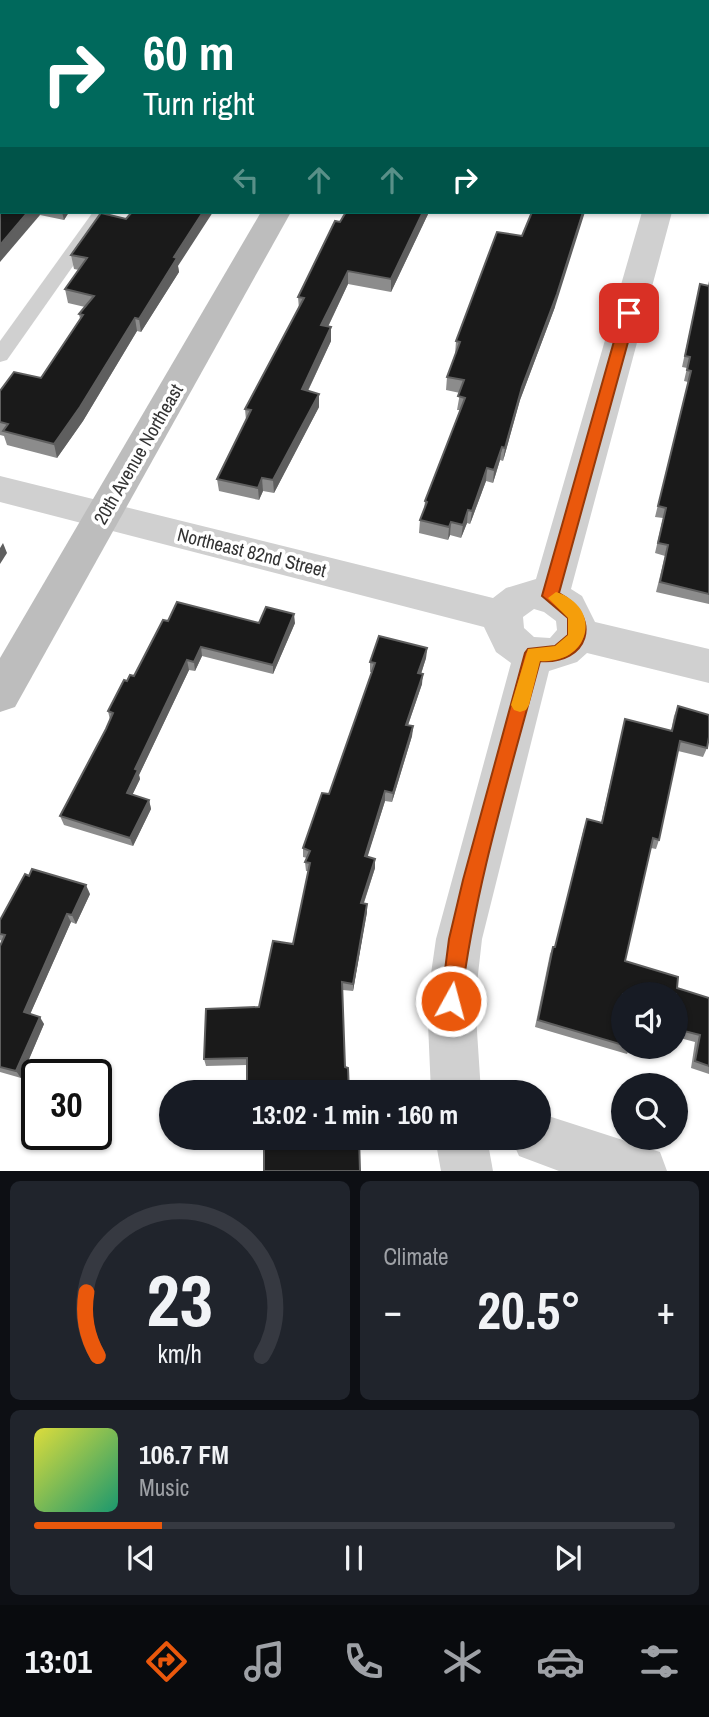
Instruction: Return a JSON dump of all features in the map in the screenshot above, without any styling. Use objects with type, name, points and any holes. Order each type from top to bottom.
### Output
[{"type":"street","name":"20th Avenue Northeast","points":[[0,695],[275,214]]},
{"type":"street","points":[[550,596],[656,214]]},
{"type":"street","name":"Northeast 82nd Street","points":[[0,489],[503,615]]},
{"type":"street","points":[[534,594],[550,596],[569,607],[576,616],[579,626],[570,646],[549,655],[533,653],[514,645],[503,627],[503,615],[513,602],[522,597],[534,594]]},
{"type":"street","points":[[577,634],[709,666]]},
{"type":"street","points":[[455,1080],[451,1001],[459,939],[533,653]]},
{"type":"street","points":[[551,1142],[641,1171]]},
{"type":"street","points":[[463,1150],[467,1171]]},
{"type":"lane","points":[[0,355],[101,214]]},
{"type":"building","points":[[0,214],[26,214],[0,245]]},
{"type":"building","points":[[100,214],[126,219],[130,214],[202,214],[139,319],[135,318],[54,444],[3,431],[8,424],[0,422],[0,391],[14,372],[41,378],[83,315],[79,314],[94,296],[65,289],[87,258],[71,255]]},
{"type":"building","points":[[345,214],[422,214],[391,279],[348,271],[321,325],[331,327],[302,389],[319,394],[273,480],[262,478],[258,488],[217,479],[251,410],[245,409],[304,298],[298,297],[335,221],[340,222]]},
{"type":"building","points":[[531,214],[582,214],[557,294],[522,387],[505,448],[502,447],[494,470],[487,468],[472,511],[468,510],[463,525],[451,522],[449,527],[420,520],[465,398],[458,396],[464,380],[447,377],[460,342],[456,341],[497,232],[522,236]]},
{"type":"building","points":[[700,284],[709,286],[709,594],[660,582],[668,545],[658,543],[666,508],[658,506],[691,371],[687,370],[690,357],[685,356]]},
{"type":"building","points":[[177,602],[259,623],[266,607],[294,614],[273,665],[201,647],[194,662],[187,660],[135,769],[138,770],[127,793],[149,800],[130,838],[60,816],[106,729],[113,713],[108,711],[124,680],[127,681],[130,675],[134,676],[163,620],[168,621]]},
{"type":"building","points":[[379,636],[427,648],[418,673],[423,674],[406,725],[413,726],[393,793],[385,791],[365,856],[375,859],[361,903],[367,904],[353,984],[342,982],[345,1067],[348,1068],[348,1080],[247,1080],[247,1058],[204,1059],[206,1009],[259,1007],[273,941],[293,944],[310,863],[305,862],[310,851],[303,848],[322,793],[329,794],[375,663],[370,662]]},
{"type":"building","points":[[678,706],[709,715],[707,748],[680,741],[659,840],[653,838],[625,961],[678,977],[678,982],[611,982],[611,1041],[538,1020],[553,947],[587,819],[602,823],[625,719],[672,731]]},
{"type":"building","points":[[32,869],[86,885],[72,915],[67,914],[24,1012],[40,1017],[16,1071],[0,1067],[0,946],[5,935],[0,934],[0,920],[25,874],[29,876]]},
{"type":"building","points":[[688,991],[709,998],[709,1066],[695,1061],[700,1035],[688,1032]]},
{"type":"building","points":[[264,1150],[359,1150],[360,1171],[264,1171]]},
{"type":"slow traffic","points":[[520,705],[533,653],[549,655],[560,652],[570,646],[576,637],[579,626],[576,616],[556,598]]},
{"type":"route","points":[[451,1001],[459,939],[533,653],[549,655],[560,652],[570,646],[579,626],[569,607],[550,596],[629,313]]}]
